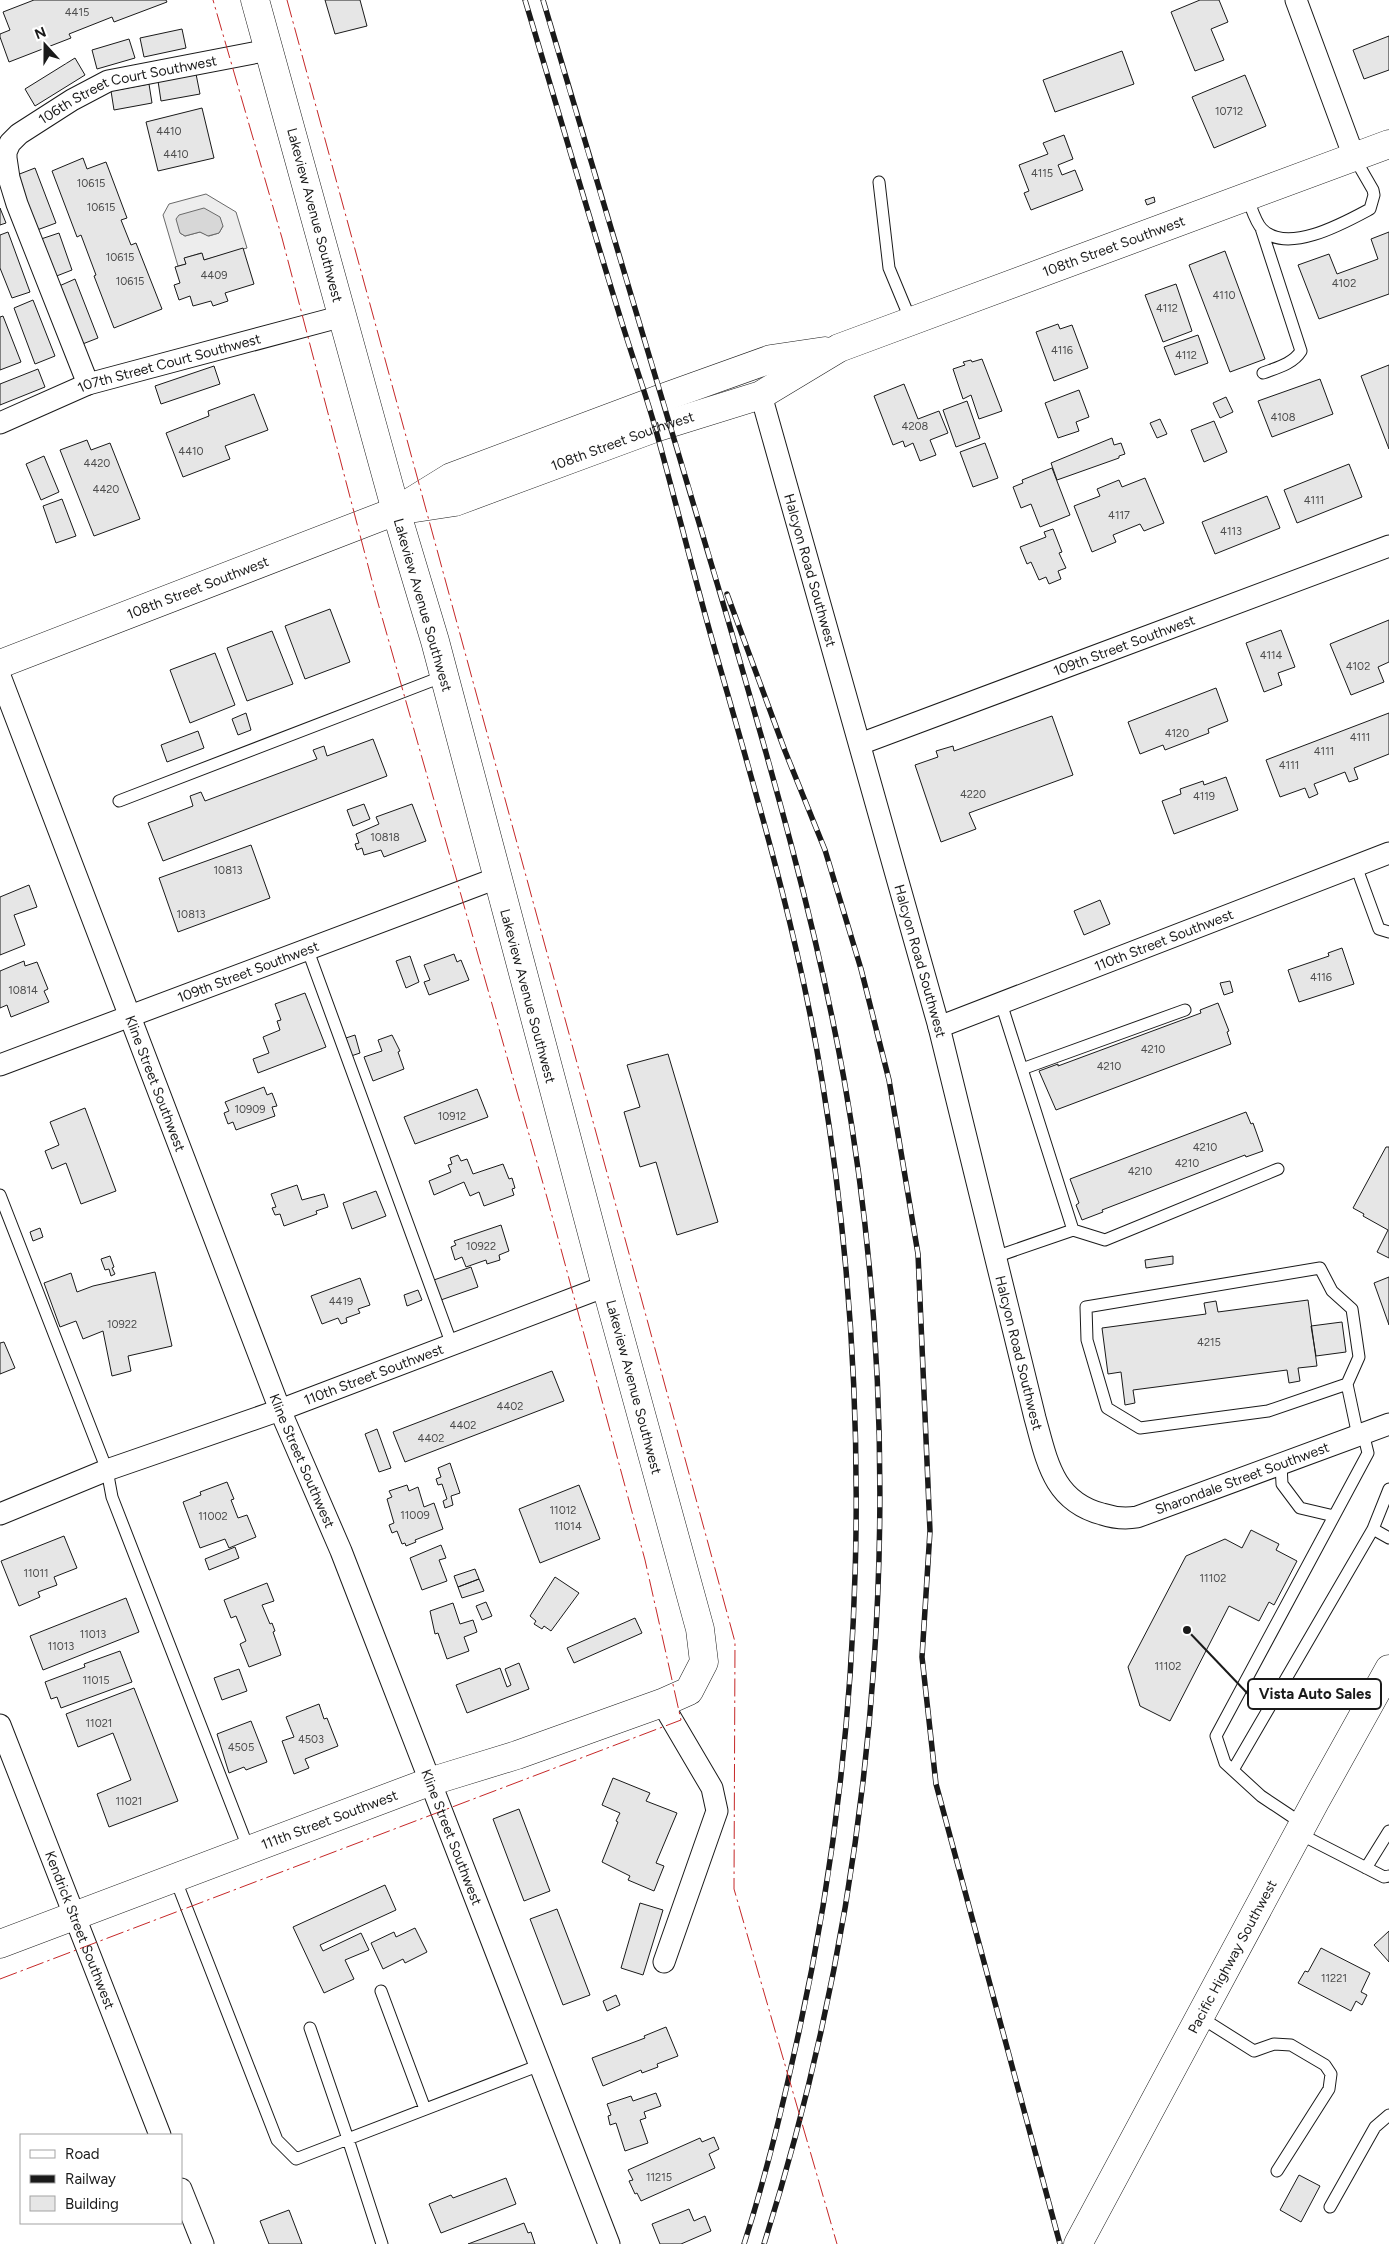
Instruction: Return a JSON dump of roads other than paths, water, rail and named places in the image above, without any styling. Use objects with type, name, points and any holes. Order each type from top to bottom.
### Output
[{"type":"street","name":"Lakeview Avenue Southwest","points":[[255,0],[396,511],[444,676],[703,1646],[704,1662],[689,1691],[662,1703]]},
{"type":"street","points":[[1296,0],[1354,157]]},
{"type":"street","name":"106th Street Court Southwest","points":[[88,384],[17,204],[9,178],[6,158],[6,152],[10,144],[19,134],[72,100],[108,81],[269,50]]},
{"type":"street","name":"108th Street Southwest","points":[[0,664],[396,511],[450,477],[771,359],[838,348],[1389,144]]},
{"type":"street","name":"107th Street Court Southwest","points":[[0,423],[88,384],[343,316]]},
{"type":"street","name":"108th Street Southwest","points":[[396,511],[455,502],[655,428],[762,395],[838,348]]},
{"type":"street","name":"Halcyon Road Southwest","points":[[762,395],[939,1027],[1047,1460],[1066,1495],[1078,1505],[1093,1512]]},
{"type":"street","name":"109th Street Southwest","points":[[860,744],[1389,546]]},
{"type":"street","name":"Kline Street Southwest","points":[[0,676],[280,1410],[341,1552],[609,2244]]},
{"type":"street","name":"110th Street Southwest","points":[[939,1027],[1389,853]]},
{"type":"street","name":"109th Street Southwest","points":[[0,1065],[497,878]]},
{"type":"street","name":"110th Street Southwest","points":[[0,1514],[107,1470],[280,1410],[606,1286]]},
{"type":"street","name":"Sharondale Street Southwest","points":[[1093,1512],[1117,1518],[1137,1518],[1389,1424]]},
{"type":"street","name":"Pacific Highway Southwest","points":[[1078,2244],[1300,1828],[1389,1669]]},
{"type":"street","points":[[662,1703],[712,1788],[717,1811],[664,1962]]},
{"type":"street","name":"111th Street Southwest","points":[[0,1944],[429,1782],[517,1755],[662,1703]]},
{"type":"street","name":"Kendrick Street Southwest","points":[[0,1725],[160,2134]]},
{"type":"street","points":[[182,2192],[203,2244]]},
{"type":"lane","points":[[1260,228],[1274,237],[1293,240],[1352,218],[1370,208],[1373,203],[1373,190],[1354,157]]},
{"type":"lane","points":[[879,182],[889,268],[911,321]]},
{"type":"lane","points":[[1247,196],[1260,228],[1301,351],[1298,357],[1286,364],[1262,373]]},
{"type":"lane","points":[[118,801],[444,676]]},
{"type":"lane","points":[[1356,866],[1379,929],[1389,932]]},
{"type":"lane","points":[[307,948],[452,1345]]},
{"type":"lane","points":[[1002,1003],[1073,1230]]},
{"type":"lane","points":[[1022,1069],[1185,1010]]},
{"type":"lane","points":[[996,1257],[1073,1230],[1106,1240],[1278,1169]]},
{"type":"lane","points":[[0,1195],[107,1470],[112,1497],[250,1850]]},
{"type":"lane","points":[[1347,1384],[1268,1411],[1140,1428],[1106,1408],[1087,1340],[1086,1307],[1320,1268],[1332,1291],[1352,1309],[1360,1357],[1347,1384],[1368,1452],[1216,1736],[1225,1762],[1261,1796],[1300,1828],[1366,1868],[1384,1877],[1389,1876]]},
{"type":"lane","points":[[1281,1464],[1282,1484],[1300,1508],[1334,1516]]},
{"type":"lane","points":[[1233,1770],[1373,1529],[1389,1489]]},
{"type":"lane","points":[[1373,1529],[1389,1538]]},
{"type":"lane","points":[[1366,1868],[1389,1831]]},
{"type":"lane","points":[[175,1878],[277,2140],[296,2159],[540,2065]]},
{"type":"lane","points":[[381,1991],[425,2109]]},
{"type":"lane","points":[[1200,2017],[1254,2051],[1274,2044],[1291,2045],[1325,2065],[1331,2074],[1329,2089],[1277,2171]]},
{"type":"lane","points":[[310,2028],[382,2244]]},
{"type":"lane","points":[[1330,2207],[1375,2127],[1389,2115]]},
{"type":"railway","points":[[525,0],[622,324],[653,420],[705,615],[774,860],[801,969],[812,1024],[839,1202],[850,1324],[856,1446],[855,1569],[849,1691],[837,1812],[818,1934],[783,2102],[765,2174],[744,2244]]},
{"type":"railway","points":[[543,0],[728,620],[807,905],[844,1079],[865,1225],[877,1371],[880,1519],[874,1666],[859,1813],[836,1959],[804,2103],[764,2244]]},
{"type":"railway","points":[[727,594],[785,751],[825,850],[861,969],[889,1080],[918,1254],[930,1531],[922,1657],[936,1784],[1060,2244]]},
{"type":"place","name":"Vista Auto Sales","points":[[1187,1630]]}]
